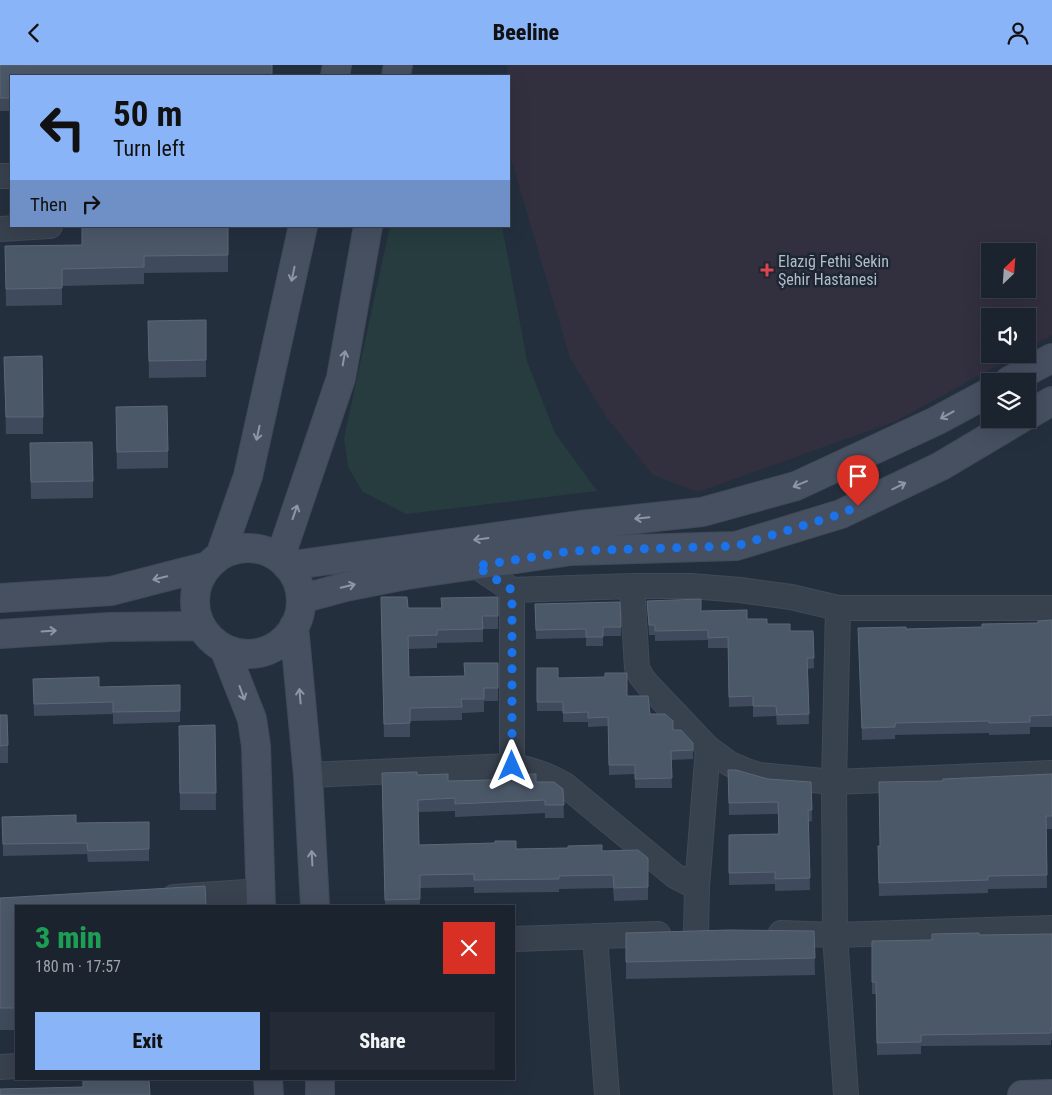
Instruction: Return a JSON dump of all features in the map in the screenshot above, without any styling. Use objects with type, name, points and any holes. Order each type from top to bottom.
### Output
[{"type":"street","points":[[0,229],[33,227]]},
{"type":"street","points":[[283,562],[340,378],[368,227]]},
{"type":"street","points":[[0,598],[111,591],[214,561],[234,549],[250,548],[266,551],[283,562],[291,570],[298,584],[301,599],[300,613],[286,638],[272,648],[257,653],[240,653],[224,648],[211,638],[201,626],[196,611],[195,595],[199,579],[214,561],[248,476],[298,228]]},
{"type":"street","points":[[1024,373],[1052,358]]},
{"type":"street","points":[[283,562],[580,525],[702,512],[796,487],[936,421],[981,397]]},
{"type":"street","points":[[1036,410],[1052,401]]},
{"type":"street","points":[[301,599],[345,587],[406,575],[571,551],[736,546],[841,514],[941,466],[1005,428]]},
{"type":"street","points":[[476,566],[512,590],[691,586],[791,597],[838,607],[1052,608]]},
{"type":"street","points":[[632,586],[637,668],[641,676],[648,686],[708,748],[730,764],[744,771],[759,775],[834,782],[1052,773]]},
{"type":"street","points":[[512,590],[512,766]]},
{"type":"street","points":[[838,607],[834,782],[835,935],[846,1095]]},
{"type":"street","points":[[0,634],[110,627],[201,626]]},
{"type":"street","points":[[294,626],[308,775],[315,905]]},
{"type":"street","points":[[154,898],[261,899],[256,746],[252,719],[224,648]]},
{"type":"street","points":[[515,939],[705,933],[698,887],[708,748]]},
{"type":"street","points":[[308,775],[512,766],[530,769],[548,775],[565,785],[675,876],[698,887]]},
{"type":"street","points":[[762,933],[835,935],[1052,928]]},
{"type":"street","points":[[595,936],[607,1095]]},
{"type":"street","points":[[0,1067],[15,1066]]},
{"type":"street","points":[[268,1080],[268,1095]]},
{"type":"street","points":[[320,1080],[320,1095]]},
{"type":"street","points":[[1022,1095],[1052,1093]]},
{"type":"shaded area","name":"Elazığ Fethi Sekin Şehir Hastanesi","points":[[507,65],[1052,65],[1052,335],[1036,344],[1036,308],[981,308],[981,363],[1002,363],[896,421],[698,492],[653,475],[607,418],[570,358],[510,155],[510,75],[507,75]]},
{"type":"green space","points":[[390,227],[502,227],[527,361],[555,433],[597,491],[406,514],[363,492],[348,467],[344,438]]},
{"type":"building","points":[[0,65],[272,65],[272,75],[10,75],[10,98],[0,98]]},
{"type":"building","points":[[82,227],[228,227],[228,255],[144,256],[144,267],[62,269],[62,288],[6,289],[5,246],[82,245]]},
{"type":"building","points":[[206,320],[206,360],[149,361],[148,321]]},
{"type":"building","points":[[42,356],[43,417],[6,417],[4,357]]},
{"type":"building","points":[[167,406],[168,451],[117,452],[116,407]]},
{"type":"building","points":[[92,442],[93,481],[31,482],[30,443]]},
{"type":"building","points":[[381,597],[407,597],[408,608],[442,608],[441,598],[498,597],[498,616],[482,616],[483,629],[437,630],[437,635],[408,636],[409,677],[465,676],[464,663],[498,663],[498,688],[484,688],[484,699],[461,699],[462,707],[410,708],[410,723],[384,724]]},
{"type":"building","points":[[701,599],[701,611],[747,610],[747,619],[767,619],[767,624],[790,624],[790,631],[813,631],[814,658],[807,658],[809,714],[777,715],[776,706],[753,706],[753,696],[729,697],[728,637],[708,638],[708,630],[655,631],[655,625],[649,625],[647,601]]},
{"type":"building","points":[[620,602],[621,627],[603,627],[603,637],[586,637],[586,629],[536,630],[535,604]]},
{"type":"building","points":[[1052,620],[1052,715],[1030,716],[1030,722],[895,723],[895,727],[862,728],[858,628],[982,627],[982,624],[1038,623],[1038,621]]},
{"type":"building","points":[[537,668],[558,668],[558,678],[605,677],[605,673],[627,673],[627,696],[648,696],[650,714],[665,714],[673,721],[673,730],[681,730],[693,743],[693,750],[671,751],[672,778],[635,779],[635,765],[609,765],[608,717],[588,718],[588,712],[563,713],[563,702],[537,702]]},
{"type":"building","points":[[99,677],[99,687],[180,685],[180,711],[113,712],[113,702],[34,704],[33,679]]},
{"type":"building","points":[[0,715],[7,715],[8,745],[0,746]]},
{"type":"building","points":[[215,725],[216,793],[180,793],[179,726]]},
{"type":"building","points":[[728,770],[736,770],[768,779],[811,782],[812,810],[808,810],[810,878],[775,879],[775,872],[729,873],[729,835],[779,834],[778,802],[729,803]]},
{"type":"building","points":[[417,772],[417,775],[448,774],[448,781],[496,780],[496,775],[536,774],[536,782],[554,782],[563,789],[564,805],[545,805],[545,800],[455,804],[455,798],[418,800],[419,845],[516,841],[516,849],[602,845],[602,851],[638,850],[648,858],[648,887],[614,888],[613,875],[559,876],[559,879],[474,880],[474,874],[420,875],[420,899],[385,900],[382,773]]},
{"type":"building","points":[[1052,774],[1052,816],[1046,816],[1047,875],[988,876],[988,880],[879,883],[879,782],[943,781],[943,779]]},
{"type":"building","points":[[76,815],[76,823],[149,822],[149,849],[88,851],[87,843],[3,844],[2,817]]},
{"type":"building","points":[[205,886],[206,905],[15,905],[15,1008],[0,1008],[0,898]]},
{"type":"building","points":[[729,930],[814,931],[815,958],[626,962],[626,933]]},
{"type":"building","points":[[979,933],[979,935],[1052,934],[1051,1033],[921,1035],[921,1042],[877,1043],[876,982],[872,982],[872,941],[932,940],[932,934]]},
{"type":"building","points":[[149,1080],[150,1095],[0,1095],[0,1089],[83,1087],[83,1081]]},
{"type":"place","name":"Elazığ Fethi Sekin Şehir Hastanesi","points":[[767,270]]},
{"type":"route","points":[[512,766],[512,590],[476,566],[571,551],[736,546],[841,514],[858,506]]}]
